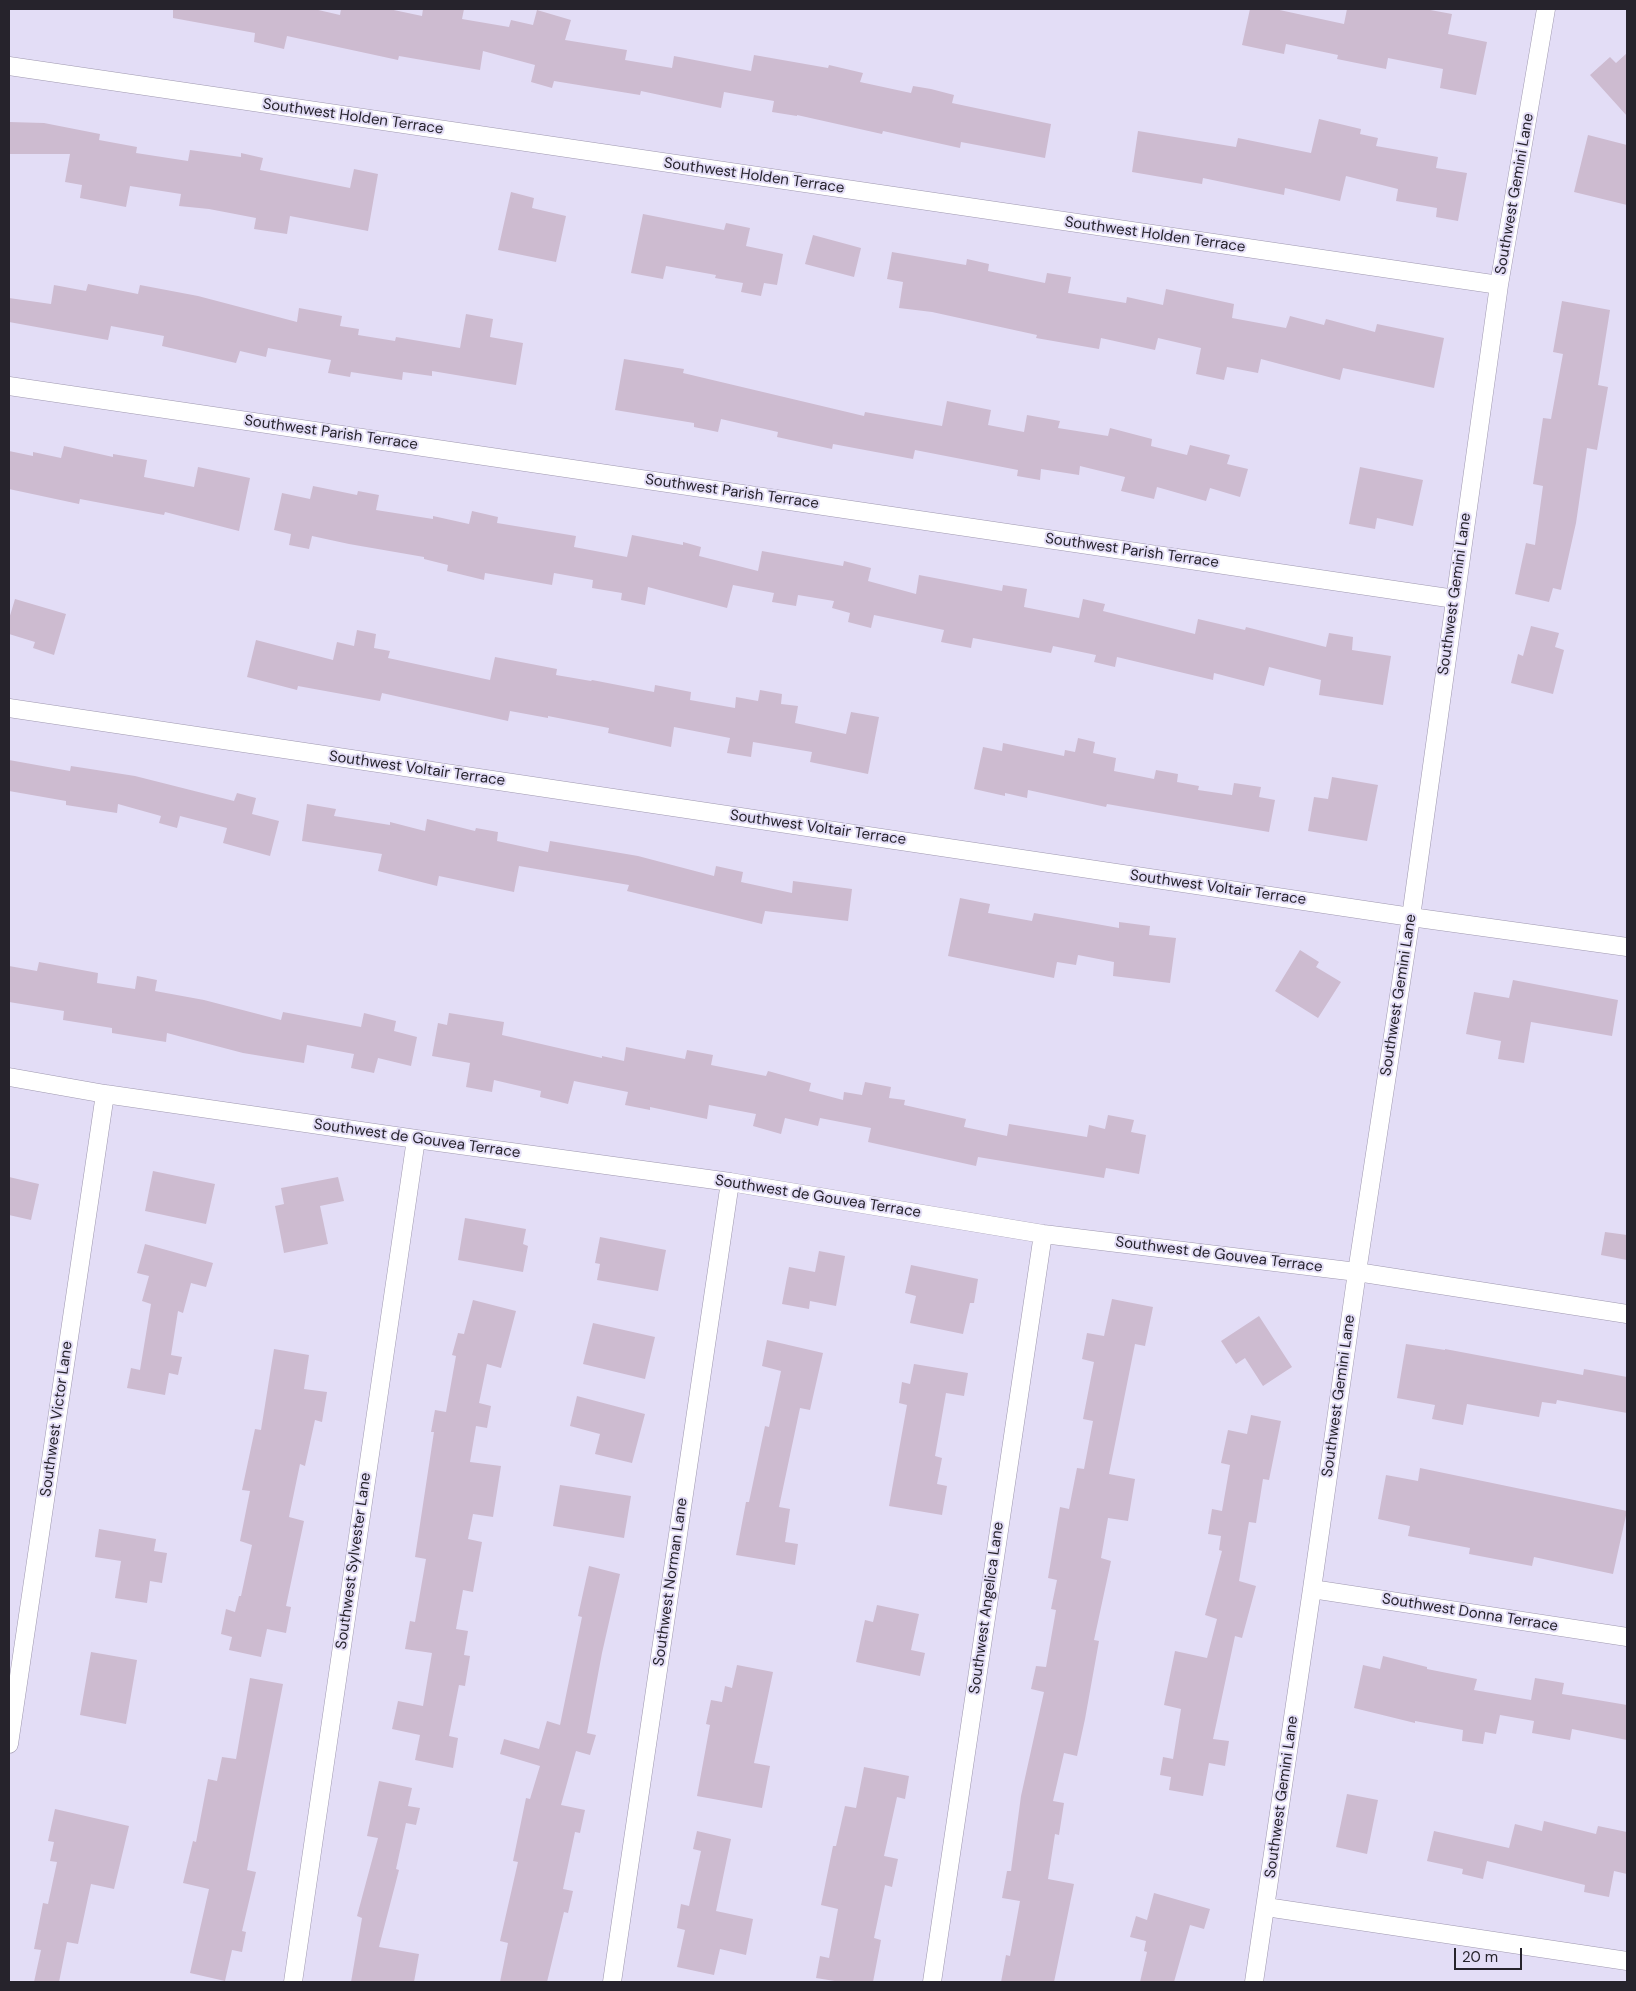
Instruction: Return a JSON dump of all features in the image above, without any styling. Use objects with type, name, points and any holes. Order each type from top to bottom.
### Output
[{"type":"street","name":"Southwest Gemini Lane","points":[[1254,1982],[1312,1589],[1356,1272],[1411,916],[1499,285],[1546,9]]},
{"type":"street","name":"Southwest Holden Terrace","points":[[9,66],[1499,285]]},
{"type":"street","name":"Southwest Parish Terrace","points":[[9,386],[1455,599]]},
{"type":"street","name":"Southwest Voltair Terrace","points":[[9,708],[1627,947]]},
{"type":"street","name":"Southwest de Gouvea Terrace","points":[[9,1078],[105,1094],[416,1139],[730,1182],[1043,1234],[1356,1272],[1627,1314]]},
{"type":"street","name":"Southwest Victor Lane","points":[[9,1744],[105,1094]]},
{"type":"street","name":"Southwest Sylvester Lane","points":[[293,1982],[416,1139]]},
{"type":"street","name":"Southwest Norman Lane","points":[[612,1982],[730,1182]]},
{"type":"street","name":"Southwest Angelica Lane","points":[[932,1982],[1043,1234]]},
{"type":"street","name":"Southwest Donna Terrace","points":[[1312,1589],[1627,1636]]},
{"type":"street","points":[[1266,1908],[1627,1961]]},
{"type":"building","points":[[173,9],[314,9],[340,15],[341,9],[389,9],[422,16],[423,9],[464,9],[462,19],[509,27],[511,20],[533,25],[537,10],[571,20],[565,40],[627,50],[625,60],[672,68],[674,56],[751,71],[754,55],[828,68],[829,65],[863,73],[860,82],[911,93],[913,86],[931,89],[954,95],[952,103],[1051,124],[1045,158],[961,142],[960,148],[883,131],[882,134],[797,115],[772,112],[774,101],[724,92],[721,108],[641,91],[640,95],[554,81],[552,88],[531,82],[535,65],[483,51],[480,70],[399,56],[398,60],[287,36],[284,49],[254,42],[255,33],[173,18]]},
{"type":"building","points":[[1250,9],[1275,9],[1344,24],[1347,9],[1425,9],[1452,14],[1448,34],[1487,42],[1476,95],[1440,88],[1443,69],[1388,58],[1386,69],[1337,59],[1338,55],[1286,44],[1284,54],[1242,45]]},
{"type":"building","points":[[1627,53],[1627,116],[1590,75],[1610,57],[1616,63]]},
{"type":"building","points":[[1319,119],[1361,129],[1360,134],[1378,138],[1376,146],[1438,157],[1436,168],[1467,173],[1458,221],[1436,217],[1437,208],[1396,201],[1398,189],[1346,176],[1340,201],[1285,188],[1284,195],[1203,178],[1202,184],[1132,172],[1138,131],[1236,147],[1238,138],[1311,153]]},
{"type":"building","points":[[9,122],[44,123],[100,134],[99,140],[137,147],[136,153],[188,161],[190,150],[241,157],[241,153],[263,158],[260,170],[350,188],[354,169],[378,174],[368,231],[290,216],[287,234],[254,229],[256,218],[209,209],[179,206],[181,194],[130,186],[126,207],[80,198],[82,185],[65,182],[70,154],[9,154]]},
{"type":"building","points":[[1588,135],[1627,145],[1627,205],[1574,192]]},
{"type":"building","points":[[511,192],[534,198],[532,208],[566,216],[556,262],[498,250]]},
{"type":"building","points":[[643,214],[724,230],[726,223],[750,228],[746,246],[783,254],[777,285],[764,283],[761,296],[741,292],[743,283],[715,278],[716,275],[666,266],[663,279],[631,273]]},
{"type":"building","points":[[813,235],[861,248],[854,277],[805,264]]},
{"type":"building","points":[[892,252],[966,265],[967,259],[989,264],[988,271],[1045,283],[1047,273],[1071,277],[1068,293],[1126,303],[1127,297],[1163,305],[1166,289],[1234,304],[1232,318],[1286,328],[1290,316],[1324,325],[1326,319],[1375,332],[1377,324],[1444,338],[1434,388],[1343,368],[1340,380],[1261,359],[1258,373],[1227,367],[1224,380],[1196,374],[1201,348],[1158,338],[1155,350],[1101,338],[1099,349],[1036,338],[1037,335],[932,312],[899,308],[903,282],[887,279]]},
{"type":"building","points":[[88,284],[138,294],[140,285],[198,296],[297,322],[299,308],[342,316],[340,326],[359,329],[358,335],[395,341],[396,337],[460,348],[466,314],[493,319],[490,337],[523,343],[516,385],[432,371],[432,376],[403,372],[402,380],[351,372],[350,377],[328,373],[331,360],[268,348],[266,357],[240,351],[236,363],[162,346],[164,336],[111,326],[108,340],[9,322],[9,298],[51,304],[54,285],[86,291]]},
{"type":"building","points":[[1562,301],[1610,310],[1598,385],[1608,387],[1597,450],[1587,448],[1576,523],[1561,590],[1553,588],[1549,602],[1515,594],[1526,543],[1535,545],[1543,486],[1533,484],[1543,418],[1551,419],[1563,354],[1553,352]]},
{"type":"building","points":[[624,359],[684,369],[683,373],[864,416],[865,412],[942,426],[947,401],[991,410],[988,425],[1024,432],[1027,415],[1060,421],[1058,428],[1108,436],[1110,428],[1152,439],[1151,446],[1187,455],[1190,445],[1230,455],[1227,464],[1248,469],[1240,497],[1210,488],[1206,501],[1157,487],[1154,499],[1121,491],[1125,477],[1080,466],[1079,475],[1041,469],[1040,480],[1017,476],[1018,470],[915,450],[913,459],[833,444],[832,449],[777,437],[778,432],[721,419],[718,432],[694,427],[694,423],[615,410]]},
{"type":"building","points":[[64,446],[113,457],[113,454],[147,460],[144,477],[194,487],[198,467],[250,478],[239,531],[165,512],[164,515],[80,499],[79,504],[9,489],[9,451],[33,456],[33,452],[61,458]]},
{"type":"building","points":[[1360,467],[1423,480],[1413,526],[1377,518],[1375,529],[1349,524]]},
{"type":"building","points":[[313,486],[357,495],[358,491],[379,495],[376,510],[433,519],[433,516],[469,524],[472,511],[498,517],[497,523],[576,536],[574,547],[627,557],[632,535],[683,545],[683,542],[701,547],[699,556],[758,571],[762,551],[843,566],[844,561],[871,568],[868,581],[916,594],[919,575],[1002,591],[1003,585],[1027,589],[1024,607],[1079,618],[1083,599],[1105,604],[1103,611],[1195,634],[1198,619],[1245,630],[1246,627],[1326,647],[1329,633],[1353,637],[1352,650],[1391,656],[1383,705],[1319,695],[1321,680],[1269,667],[1264,686],[1214,673],[1213,680],[1117,657],[1115,667],[1094,662],[1096,655],[1053,646],[1051,653],[973,638],[971,648],[941,642],[944,630],[874,615],[871,628],[848,622],[850,613],[832,608],[834,601],[798,595],[796,606],[772,602],[774,593],[733,585],[727,608],[648,587],[645,605],[621,600],[622,593],[592,588],[593,580],[554,573],[552,585],[485,573],[484,580],[447,571],[448,565],[424,559],[424,557],[312,536],[309,549],[289,545],[291,534],[274,530],[282,493],[310,499]]},
{"type":"building","points":[[15,599],[66,614],[54,655],[33,648],[35,642],[9,634],[9,619]]},
{"type":"building","points":[[1531,626],[1559,633],[1555,647],[1564,650],[1553,694],[1511,683],[1518,654],[1523,656]]},
{"type":"building","points":[[357,630],[376,634],[374,648],[390,651],[388,658],[490,680],[495,657],[557,669],[556,675],[654,692],[655,685],[691,692],[690,700],[735,708],[736,697],[758,701],[760,690],[782,694],[781,704],[798,706],[795,723],[846,734],[851,712],[879,717],[868,774],[810,762],[812,752],[753,742],[751,757],[727,753],[730,738],[674,727],[671,747],[608,733],[609,728],[548,716],[548,718],[510,711],[508,721],[382,693],[380,701],[298,686],[297,690],[247,677],[256,640],[333,660],[337,642],[354,646]]},
{"type":"building","points":[[1078,738],[1095,742],[1093,753],[1116,758],[1114,771],[1154,779],[1156,770],[1178,774],[1177,782],[1199,786],[1198,790],[1232,795],[1234,783],[1261,787],[1259,797],[1275,800],[1269,832],[1107,804],[1106,807],[1028,790],[1027,798],[1005,793],[1005,796],[974,789],[983,747],[1002,751],[1003,743],[1064,756],[1065,750],[1075,752]]},
{"type":"building","points":[[9,760],[70,771],[71,766],[135,776],[234,801],[237,793],[256,798],[252,814],[279,821],[270,856],[223,843],[227,828],[180,816],[177,828],[159,823],[161,816],[118,804],[117,813],[66,805],[66,801],[9,791]]},
{"type":"building","points":[[1332,777],[1378,785],[1367,841],[1308,831],[1314,797],[1328,799]]},
{"type":"building","points":[[307,804],[336,809],[334,816],[390,825],[390,822],[425,831],[427,819],[475,831],[476,828],[498,832],[497,841],[548,852],[550,841],[638,856],[714,876],[716,866],[743,872],[741,882],[792,893],[793,881],[852,889],[848,921],[765,911],[762,924],[627,891],[629,885],[519,866],[514,892],[439,876],[437,886],[378,871],[382,854],[302,841]]},
{"type":"building","points":[[960,898],[990,904],[988,913],[1032,921],[1034,913],[1119,928],[1119,922],[1150,926],[1149,935],[1176,938],[1170,983],[1113,976],[1114,962],[1078,955],[1076,965],[1057,962],[1054,978],[948,956]]},
{"type":"building","points":[[1300,950],[1319,962],[1316,967],[1341,982],[1318,1018],[1275,991]]},
{"type":"building","points":[[39,962],[98,973],[97,983],[135,989],[137,976],[157,980],[155,991],[204,1000],[281,1020],[283,1012],[361,1027],[364,1013],[396,1021],[394,1031],[417,1037],[411,1066],[378,1058],[374,1073],[351,1068],[354,1054],[307,1045],[304,1063],[243,1053],[167,1033],[166,1042],[112,1033],[112,1028],[63,1020],[64,1011],[9,1002],[9,966],[37,971]]},
{"type":"building","points":[[1513,980],[1618,1000],[1612,1036],[1531,1022],[1524,1063],[1498,1059],[1501,1041],[1466,1034],[1474,992],[1509,998]]},
{"type":"building","points":[[449,1013],[504,1022],[502,1035],[602,1058],[602,1056],[624,1061],[626,1047],[685,1059],[687,1050],[713,1055],[711,1065],[766,1076],[768,1071],[811,1083],[809,1091],[843,1100],[844,1092],[862,1095],[865,1082],[891,1087],[889,1098],[905,1100],[904,1105],[966,1119],[964,1127],[1007,1136],[1009,1124],[1087,1137],[1089,1125],[1105,1129],[1108,1115],[1134,1120],[1131,1132],[1146,1135],[1139,1174],[1106,1168],[1104,1178],[978,1157],[976,1166],[868,1142],[871,1128],[820,1118],[818,1126],[785,1118],[781,1134],[753,1126],[756,1114],[709,1105],[707,1119],[650,1107],[650,1110],[625,1105],[628,1092],[574,1081],[568,1104],[540,1097],[541,1091],[494,1080],[492,1092],[466,1087],[470,1063],[432,1056],[438,1023],[447,1025]]},
{"type":"building","points":[[153,1171],[215,1184],[206,1224],[145,1211]]},
{"type":"building","points":[[9,1177],[39,1184],[31,1220],[9,1215]]},
{"type":"building","points":[[338,1177],[344,1201],[320,1206],[328,1244],[284,1253],[275,1206],[284,1204],[281,1188]]},
{"type":"building","points":[[465,1218],[526,1229],[523,1244],[528,1246],[523,1272],[458,1260]]},
{"type":"building","points":[[1605,1232],[1627,1235],[1627,1260],[1601,1255]]},
{"type":"building","points":[[600,1237],[666,1250],[658,1291],[597,1280],[600,1264],[595,1263]]},
{"type":"building","points":[[145,1244],[213,1263],[206,1287],[191,1283],[183,1313],[178,1311],[171,1355],[182,1357],[178,1375],[169,1373],[165,1395],[127,1388],[131,1368],[140,1370],[151,1304],[142,1301],[149,1276],[137,1273]]},
{"type":"building","points":[[819,1251],[845,1256],[836,1306],[810,1301],[809,1309],[782,1304],[789,1267],[815,1272]]},
{"type":"building","points":[[911,1265],[978,1279],[974,1303],[970,1303],[963,1334],[910,1323],[916,1296],[905,1293]]},
{"type":"building","points":[[1112,1299],[1153,1307],[1145,1346],[1135,1344],[1109,1474],[1135,1479],[1128,1521],[1108,1518],[1101,1558],[1111,1561],[1094,1640],[1099,1641],[1085,1719],[1077,1756],[1064,1753],[1053,1801],[1064,1803],[1059,1835],[1055,1834],[1048,1879],[1074,1884],[1054,1982],[1001,1982],[1006,1955],[1010,1956],[1020,1901],[1002,1898],[1007,1871],[1011,1871],[1021,1796],[1044,1692],[1031,1689],[1036,1666],[1046,1667],[1056,1610],[1051,1609],[1057,1580],[1048,1578],[1060,1507],[1069,1509],[1077,1468],[1084,1469],[1093,1421],[1083,1419],[1094,1362],[1082,1359],[1087,1333],[1104,1336]]},
{"type":"building","points":[[473,1300],[516,1311],[501,1368],[487,1364],[479,1403],[491,1406],[487,1428],[476,1426],[470,1462],[501,1466],[493,1517],[473,1514],[468,1539],[482,1542],[473,1592],[463,1590],[456,1629],[468,1631],[464,1655],[470,1656],[465,1686],[459,1685],[449,1736],[458,1738],[453,1768],[415,1760],[420,1735],[392,1729],[398,1701],[423,1706],[432,1653],[405,1649],[410,1621],[415,1622],[426,1559],[415,1557],[434,1432],[431,1432],[435,1410],[446,1412],[456,1356],[452,1355],[458,1333],[464,1334]]},
{"type":"building","points":[[1259,1316],[1292,1367],[1263,1386],[1245,1358],[1236,1364],[1221,1341]]},
{"type":"building","points":[[593,1323],[655,1337],[645,1379],[583,1364]]},
{"type":"building","points":[[767,1340],[823,1353],[810,1410],[800,1408],[779,1507],[790,1509],[785,1542],[798,1544],[795,1565],[736,1555],[746,1502],[749,1502],[765,1426],[769,1427],[781,1371],[762,1366]]},
{"type":"building","points":[[1406,1344],[1445,1349],[1583,1375],[1584,1369],[1627,1377],[1627,1413],[1557,1400],[1556,1404],[1542,1402],[1539,1417],[1467,1404],[1463,1425],[1432,1419],[1435,1405],[1397,1398]]},
{"type":"building","points":[[274,1349],[309,1355],[304,1389],[327,1392],[322,1422],[315,1420],[305,1466],[300,1464],[289,1517],[304,1521],[286,1606],[291,1607],[286,1633],[267,1629],[261,1657],[229,1650],[232,1637],[221,1634],[226,1609],[235,1612],[239,1596],[241,1596],[252,1545],[240,1541],[250,1491],[242,1490],[255,1429],[261,1430]]},
{"type":"building","points":[[914,1364],[968,1373],[964,1396],[946,1393],[935,1456],[942,1458],[937,1484],[947,1486],[942,1515],[889,1506],[907,1405],[899,1403],[902,1382],[910,1384]]},
{"type":"building","points":[[577,1396],[645,1414],[632,1463],[595,1454],[600,1434],[570,1426]]},
{"type":"building","points":[[1251,1415],[1281,1421],[1269,1480],[1263,1479],[1256,1523],[1249,1522],[1239,1581],[1256,1586],[1242,1638],[1235,1636],[1213,1739],[1229,1741],[1225,1766],[1209,1763],[1203,1796],[1169,1790],[1171,1777],[1160,1775],[1163,1757],[1173,1759],[1181,1709],[1164,1705],[1175,1651],[1207,1658],[1217,1619],[1205,1615],[1222,1551],[1219,1550],[1221,1536],[1208,1534],[1212,1509],[1222,1511],[1230,1465],[1221,1463],[1228,1430],[1247,1434]]},
{"type":"building","points":[[1420,1468],[1627,1511],[1613,1574],[1534,1557],[1532,1566],[1469,1554],[1470,1548],[1408,1536],[1410,1526],[1378,1519],[1386,1475],[1418,1481]]},
{"type":"building","points":[[560,1485],[631,1496],[624,1538],[553,1526]]},
{"type":"building","points":[[99,1529],[156,1539],[154,1551],[167,1553],[162,1583],[150,1581],[147,1603],[115,1598],[121,1561],[95,1557]]},
{"type":"building","points":[[589,1566],[620,1574],[602,1653],[587,1733],[596,1735],[590,1755],[576,1751],[561,1805],[585,1810],[580,1833],[575,1832],[563,1889],[573,1891],[568,1913],[564,1912],[547,1982],[500,1982],[508,1943],[500,1941],[518,1862],[513,1861],[526,1798],[530,1799],[540,1766],[500,1754],[504,1739],[539,1749],[547,1721],[560,1725],[582,1617],[578,1616]]},
{"type":"building","points":[[877,1605],[919,1614],[911,1650],[925,1653],[920,1676],[856,1662],[865,1620],[873,1622]]},
{"type":"building","points":[[91,1652],[137,1660],[126,1724],[80,1715]]},
{"type":"building","points":[[1383,1656],[1427,1667],[1427,1669],[1477,1679],[1474,1690],[1531,1700],[1535,1678],[1564,1683],[1562,1694],[1627,1705],[1627,1740],[1572,1729],[1570,1740],[1532,1733],[1534,1721],[1500,1715],[1496,1734],[1485,1732],[1483,1744],[1462,1741],[1463,1730],[1415,1721],[1415,1723],[1354,1708],[1363,1665],[1380,1669]]},
{"type":"building","points":[[737,1665],[773,1672],[754,1763],[770,1766],[762,1808],[697,1796],[710,1725],[706,1724],[711,1700],[722,1702],[725,1686],[732,1688]]},
{"type":"building","points":[[250,1678],[283,1684],[247,1870],[256,1872],[242,1931],[246,1932],[242,1952],[232,1950],[225,1981],[190,1973],[209,1889],[183,1883],[193,1841],[196,1842],[208,1779],[217,1781],[222,1757],[236,1759]]},
{"type":"building","points":[[864,1767],[909,1776],[905,1799],[897,1797],[884,1856],[898,1859],[892,1887],[885,1885],[874,1938],[881,1940],[873,1982],[841,1982],[816,1978],[820,1956],[829,1958],[838,1909],[821,1905],[833,1846],[836,1846],[845,1806],[856,1808]]},
{"type":"building","points":[[379,1781],[412,1788],[408,1806],[420,1808],[416,1825],[406,1823],[396,1869],[399,1870],[379,1947],[419,1954],[414,1982],[351,1982],[362,1918],[357,1916],[378,1838],[367,1836]]},
{"type":"building","points":[[1347,1794],[1378,1800],[1367,1854],[1336,1847]]},
{"type":"building","points":[[55,1809],[129,1826],[114,1889],[91,1884],[78,1944],[67,1942],[59,1982],[34,1982],[41,1950],[34,1949],[43,1903],[48,1904],[57,1862],[50,1861],[54,1842],[48,1841]]},
{"type":"building","points":[[1544,1821],[1596,1834],[1598,1826],[1627,1832],[1627,1874],[1614,1871],[1609,1897],[1584,1892],[1585,1885],[1487,1861],[1483,1879],[1462,1874],[1463,1869],[1427,1861],[1434,1831],[1509,1848],[1515,1824],[1542,1831]]},
{"type":"building","points":[[697,1831],[731,1839],[716,1911],[753,1919],[746,1955],[720,1949],[714,1975],[677,1967],[685,1930],[677,1928],[681,1904],[689,1906],[701,1851],[693,1849]]},
{"type":"building","points":[[1154,1893],[1210,1909],[1204,1929],[1190,1925],[1174,1982],[1140,1982],[1147,1952],[1144,1951],[1146,1941],[1130,1937],[1136,1916],[1147,1920]]}]
